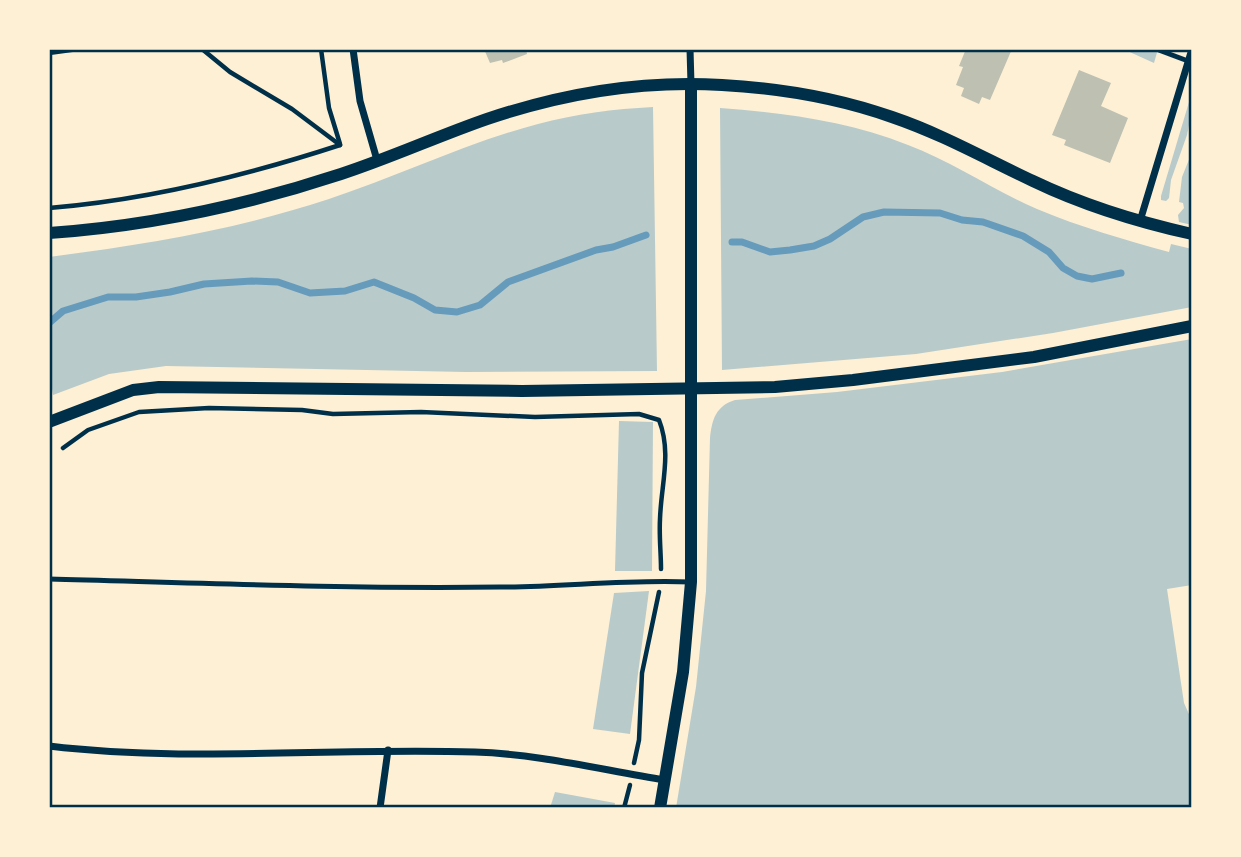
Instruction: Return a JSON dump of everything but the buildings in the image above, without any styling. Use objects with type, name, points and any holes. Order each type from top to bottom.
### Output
[{"type":"street","points":[[353,49],[360,101],[377,160]]},
{"type":"street","points":[[660,808],[667,781],[683,672],[691,582],[690,49]]},
{"type":"street","points":[[1140,221],[1192,49]]},
{"type":"street","points":[[49,233],[101,228],[225,207],[328,178],[489,119],[568,97],[645,86],[718,84],[791,92],[890,116],[963,146],[1036,183],[1089,204],[1192,234]]},
{"type":"street","points":[[49,422],[133,390],[159,387],[522,391],[775,387],[1034,357],[1192,326]]},
{"type":"street","points":[[49,746],[105,752],[212,754],[388,750],[478,752],[549,759],[667,781]]},
{"type":"street","points":[[380,808],[388,750]]},
{"type":"lane","points":[[1156,49],[1188,61]]},
{"type":"lane","points":[[49,579],[310,587],[489,587],[661,580],[691,582]]},
{"type":"path","points":[[49,53],[78,49]]},
{"type":"path","points":[[202,49],[230,72],[292,109],[340,145]]},
{"type":"path","points":[[321,49],[329,108],[340,145]]},
{"type":"path","points":[[49,208],[212,183],[340,145]]},
{"type":"path","points":[[63,448],[88,430],[139,412],[209,408],[302,410],[333,414],[421,412],[535,417],[639,414],[659,420],[664,434],[665,478],[660,518],[661,580],[642,673],[639,740],[624,808]]},
{"type":"shaded area","points":[[1123,49],[1158,49],[1154,63]]},
{"type":"shaded area","points":[[1192,92],[1187,135],[1171,180],[1169,198],[1166,201],[1161,200],[1161,196]]},
{"type":"shaded area","points":[[653,107],[657,371],[466,372],[166,366],[109,374],[53,395],[49,370],[49,257],[225,228],[329,199],[485,140],[538,124],[595,112]]},
{"type":"shaded area","points":[[720,108],[792,116],[862,130],[925,152],[1037,209],[1070,222],[1169,252],[1171,244],[1192,249],[1192,307],[1053,333],[916,354],[722,370]]},
{"type":"shaded area","points":[[1192,152],[1192,225],[1179,222],[1178,215],[1184,208],[1183,203],[1179,202],[1182,177]]},
{"type":"shaded area","points":[[1192,339],[1192,585],[1167,589],[1184,703],[1192,721],[1192,808],[676,808],[696,687],[706,591],[710,438],[714,419],[723,406],[735,400],[837,392],[1002,372]]},
{"type":"shaded area","points":[[619,421],[653,422],[652,571],[615,571]]},
{"type":"shaded area","points":[[649,591],[630,734],[593,729],[614,593]]},
{"type":"shaded area","points":[[555,792],[615,803],[614,808],[550,808]]},
{"type":"waterway","points":[[732,242],[742,242],[770,252],[790,250],[814,246],[830,239],[863,217],[884,212],[940,213],[962,220],[983,222],[1023,236],[1049,252],[1063,268],[1077,276],[1092,279],[1121,273]]},
{"type":"waterway","points":[[49,323],[63,311],[108,297],[136,297],[204,284],[252,281],[278,282],[310,293],[345,291],[374,282],[414,298],[435,310],[457,312],[480,305],[508,282],[646,235]]}]
